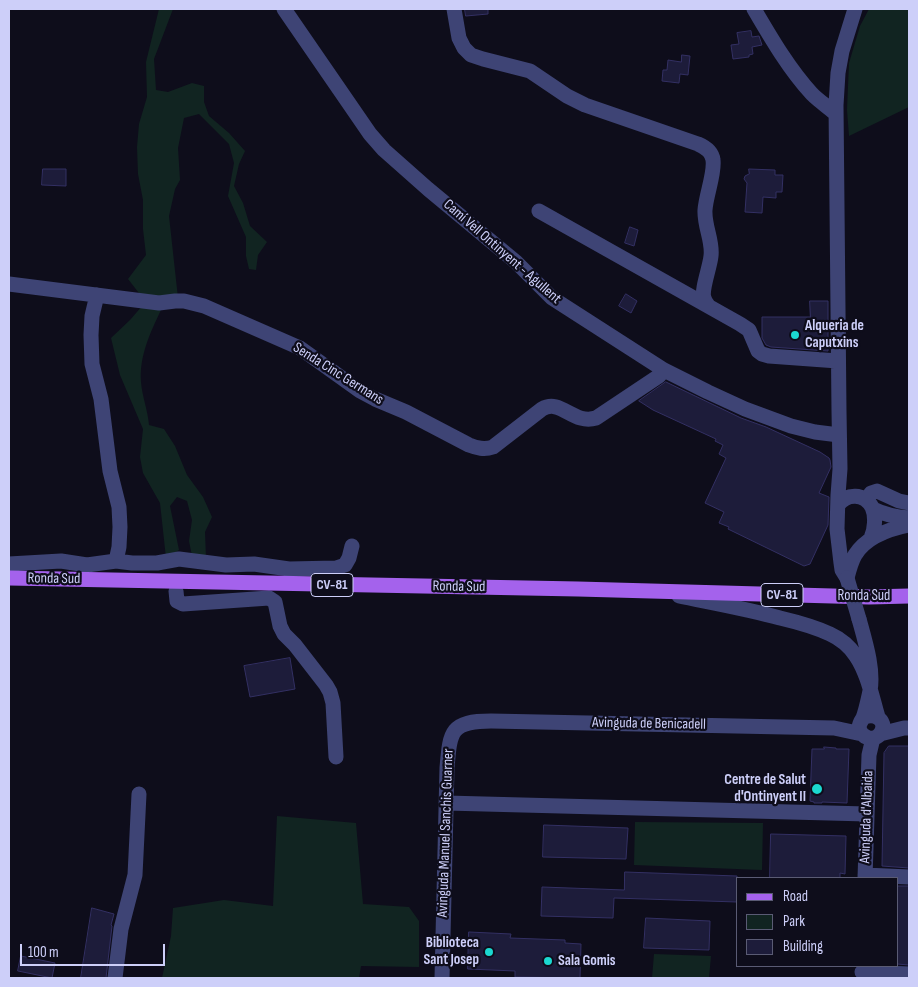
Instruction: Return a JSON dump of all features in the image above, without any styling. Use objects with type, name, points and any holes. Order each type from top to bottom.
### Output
[{"type":"main road","name":"Ronda Sud","points":[[9,578],[869,597],[909,596]]},
{"type":"street","name":"Camí Vell Ontinyent - Agullent","points":[[284,9],[370,134],[384,150],[516,262],[552,298],[664,370],[745,410],[791,426],[839,435]]},
{"type":"street","points":[[454,9],[459,38],[464,48],[471,55],[530,71],[567,96],[585,105],[698,144],[710,152],[714,165],[705,212],[712,255],[703,297],[708,305]]},
{"type":"street","points":[[754,9],[794,71],[813,94],[836,114]]},
{"type":"street","points":[[855,9],[842,51],[838,73],[836,114],[840,469],[837,514],[838,534],[843,542],[856,546],[893,529],[909,525]]},
{"type":"street","points":[[539,211],[746,328],[758,351],[762,354],[838,361]]},
{"type":"street","name":"Senda Cinc Germans","points":[[9,284],[159,302],[184,302],[204,306],[300,348],[366,394],[406,412],[469,445],[483,449],[493,447],[547,406],[556,406],[578,418],[590,420],[596,418],[659,376],[664,370]]},
{"type":"street","points":[[96,295],[92,316],[92,364],[101,399],[110,471],[119,507],[119,547],[116,561]]},
{"type":"street","points":[[840,469],[848,486],[865,502],[884,514],[893,517],[909,518]]},
{"type":"street","points":[[865,502],[871,493],[877,491],[909,503]]},
{"type":"street","points":[[838,504],[845,498],[865,502]]},
{"type":"street","points":[[846,578],[854,557],[868,540],[874,524],[865,502]]},
{"type":"street","name":"Avinguda d'Albaida","points":[[838,534],[842,570],[868,652],[870,674],[865,877]]},
{"type":"street","points":[[9,564],[61,561],[88,565],[116,561],[140,563],[179,560],[226,565],[254,564],[289,569],[336,568],[345,565],[352,546]]},
{"type":"street","points":[[177,575],[179,560]]},
{"type":"street","points":[[176,591],[177,601],[183,604],[269,598],[275,602],[280,626],[284,634],[295,645],[330,692],[333,703],[336,757]]},
{"type":"street","points":[[656,591],[749,610],[831,634],[856,656],[863,669],[870,690]]},
{"type":"street","name":"Avinguda de Benicadell","points":[[464,724],[491,721],[834,728],[870,727]]},
{"type":"street","name":"Avinguda Manuel Sanchis Guarner","points":[[442,978],[446,768],[450,736],[464,724]]},
{"type":"street","points":[[870,727],[907,728]]},
{"type":"street","points":[[114,978],[122,929],[135,875],[140,794]]},
{"type":"street","points":[[446,803],[484,798],[649,802],[754,805],[866,814]]},
{"type":"street","points":[[865,877],[909,877]]},
{"type":"street","points":[[862,972],[909,974]]},
{"type":"green space","points":[[159,9],[173,9],[154,59],[156,90],[168,92],[192,83],[204,86],[204,102],[209,116],[229,133],[245,151],[239,164],[234,186],[243,203],[250,226],[267,242],[258,255],[256,270],[249,269],[246,256],[246,237],[228,196],[234,163],[229,144],[199,114],[184,118],[178,148],[180,180],[175,189],[169,216],[178,298],[142,297],[128,279],[146,255],[143,229],[143,200],[138,174],[137,147],[139,124],[147,97],[146,62]]},
{"type":"green space","points":[[869,9],[909,9],[909,107],[849,136],[847,110],[849,63],[860,26]]},
{"type":"green space","points":[[143,305],[161,310],[149,336],[142,363],[142,387],[149,425],[164,429],[175,446],[187,475],[203,497],[212,517],[205,532],[206,558],[192,556],[189,541],[192,520],[187,501],[177,497],[170,506],[179,550],[166,558],[160,503],[143,473],[140,457],[143,429],[120,375],[111,338]]},
{"type":"green space","points":[[277,816],[356,823],[363,904],[409,907],[419,921],[419,967],[361,966],[359,978],[162,978],[171,936],[173,908],[224,900],[273,906]]},
{"type":"green space","points":[[635,822],[763,823],[762,870],[634,865]]},
{"type":"green space","points":[[654,954],[711,956],[709,978],[652,978]]},
{"type":"building","points":[[465,9],[488,9],[488,14],[466,16]]},
{"type":"building","points":[[751,31],[752,37],[759,36],[762,45],[752,47],[753,54],[749,55],[749,57],[733,59],[731,45],[739,44],[737,33]]},
{"type":"building","points":[[682,55],[690,56],[688,75],[680,74],[679,83],[662,81],[663,70],[667,70],[668,60],[681,62]]},
{"type":"building","points":[[43,169],[66,169],[66,186],[42,185]]},
{"type":"building","points":[[749,169],[775,170],[775,175],[783,175],[782,192],[776,192],[776,198],[763,197],[762,213],[745,212],[747,183],[744,179],[749,174]]},
{"type":"building","points":[[630,227],[638,230],[634,246],[625,243]]},
{"type":"building","points":[[626,294],[637,301],[631,313],[619,306]]},
{"type":"building","name":"Alqueria de Caputxins","points":[[810,301],[828,301],[828,351],[771,347],[766,345],[762,338],[762,317],[810,317]]},
{"type":"building","points":[[666,382],[741,418],[766,427],[820,452],[829,458],[831,467],[819,493],[829,497],[828,525],[810,564],[804,566],[719,523],[724,512],[705,503],[726,458],[719,454],[723,445],[715,441],[716,439],[653,410],[639,401]]},
{"type":"building","points":[[290,658],[295,689],[250,697],[244,666]]},
{"type":"building","points":[[889,746],[909,746],[909,868],[882,866],[884,753]]},
{"type":"building","name":"Centre de Salut d'Ontinyent II","points":[[824,747],[849,749],[847,803],[814,803],[810,801],[812,749],[824,749]]},
{"type":"building","points":[[544,825],[628,828],[626,859],[543,857]]},
{"type":"building","points":[[771,834],[846,836],[845,874],[840,873],[840,877],[770,877]]},
{"type":"building","points":[[625,872],[737,876],[736,902],[614,898],[613,918],[541,916],[542,887],[624,890]]},
{"type":"building","points":[[898,886],[909,886],[909,965],[898,964]]},
{"type":"building","points":[[92,908],[114,914],[111,925],[106,978],[81,978]]},
{"type":"building","points":[[646,918],[710,921],[709,950],[644,948]]},
{"type":"building","points":[[469,932],[511,934],[510,938],[565,940],[565,943],[581,944],[580,978],[515,977],[515,971],[468,969]]},
{"type":"building","points":[[21,956],[55,963],[52,978],[18,971]]},
{"type":"place","name":"Alqueria de Caputxins","points":[[795,335]]},
{"type":"place","name":"Centre de Salut d'Ontinyent II","points":[[817,789]]},
{"type":"place","name":"Biblioteca Sant Josep","points":[[489,952]]},
{"type":"place","name":"Sala Gomis","points":[[548,961]]}]
